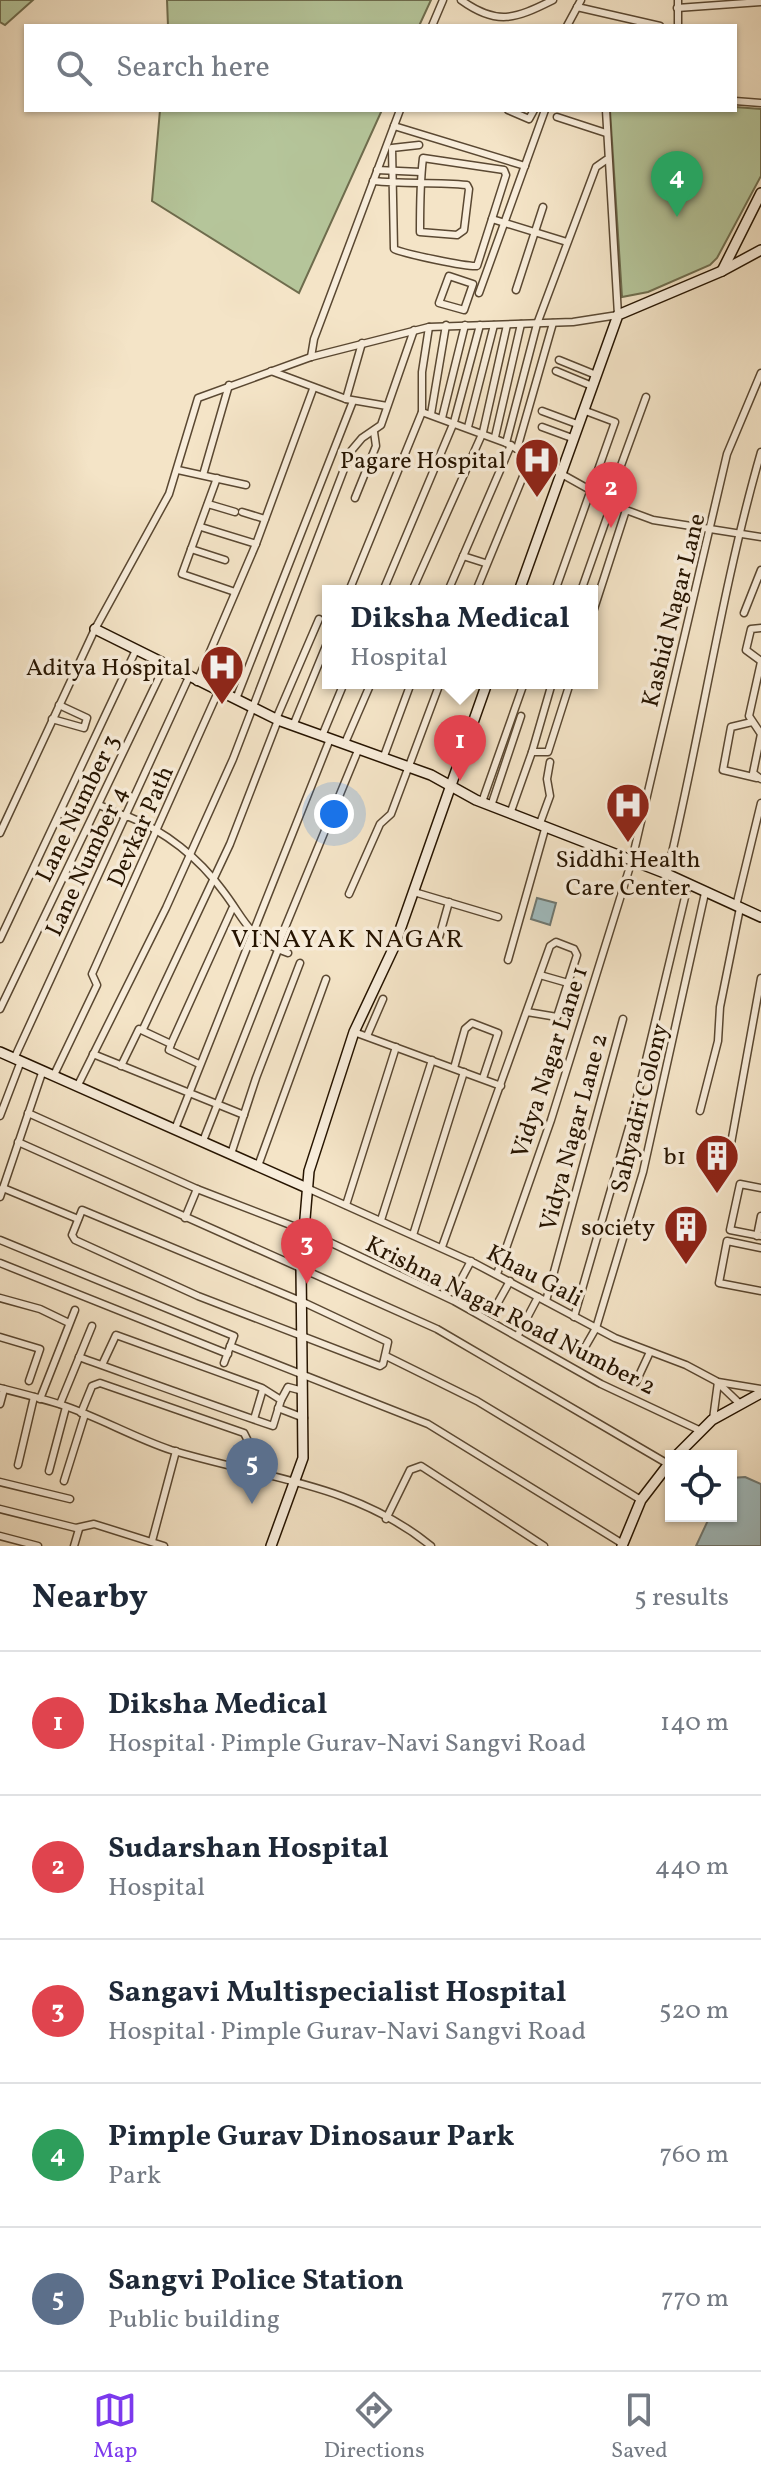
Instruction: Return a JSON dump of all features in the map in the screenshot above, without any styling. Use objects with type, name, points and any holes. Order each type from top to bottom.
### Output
[{"type":"street","points":[[433,24],[443,0]]},
{"type":"street","points":[[461,0],[488,17],[518,16],[553,0]]},
{"type":"street","points":[[678,4],[761,2]]},
{"type":"street","points":[[568,24],[579,3],[653,24]]},
{"type":"street","points":[[488,17],[490,24]]},
{"type":"street","points":[[737,101],[761,103]]},
{"type":"street","points":[[311,357],[314,339],[399,112]]},
{"type":"street","points":[[513,112],[529,119],[533,112]]},
{"type":"street","points":[[473,284],[464,310],[439,303],[447,276],[473,284],[480,289],[544,112]]},
{"type":"street","points":[[521,585],[618,315],[606,160],[606,112]]},
{"type":"street","points":[[557,117],[606,133]]},
{"type":"street","points":[[394,126],[525,166]]},
{"type":"street","points":[[373,181],[390,183],[421,185],[469,187],[460,235],[421,233],[421,185],[421,172],[425,157],[504,170],[506,175],[476,267],[397,252],[394,247],[390,183],[393,146],[419,145]]},
{"type":"street","points":[[511,446],[537,324],[596,167],[606,160]]},
{"type":"street","points":[[377,170],[421,172]]},
{"type":"street","points":[[722,271],[761,193]]},
{"type":"street","points":[[516,290],[543,207]]},
{"type":"street","points":[[492,219],[567,242]]},
{"type":"street","points":[[0,833],[95,629],[162,507],[178,470],[193,406],[207,392],[311,357],[429,327],[553,323],[618,315],[722,271],[761,250]]},
{"type":"street","points":[[451,585],[511,446],[553,323]]},
{"type":"street","points":[[495,437],[521,324]]},
{"type":"street","points":[[431,414],[446,325]]},
{"type":"street","points":[[442,418],[465,325]]},
{"type":"street","points":[[386,585],[454,422],[480,325]]},
{"type":"street","points":[[468,427],[494,325]]},
{"type":"street","points":[[415,585],[483,432],[507,325]]},
{"type":"street","points":[[351,585],[422,412],[422,372],[429,327]]},
{"type":"street","points":[[355,498],[376,446],[374,432],[387,406],[414,330]]},
{"type":"street","points":[[236,700],[337,445],[362,343]]},
{"type":"street","points":[[559,360],[596,375]]},
{"type":"street","points":[[271,371],[349,400],[387,406]]},
{"type":"street","points":[[556,371],[592,386]]},
{"type":"street","name":"Kashid Nagar Lane","points":[[632,860],[734,432],[761,373]]},
{"type":"street","points":[[203,475],[229,385]]},
{"type":"street","name":"Lane Number 4","points":[[0,1116],[18,1060],[127,816],[256,544],[313,389]]},
{"type":"street","points":[[583,585],[646,397]]},
{"type":"street","points":[[557,585],[615,422],[583,410]]},
{"type":"street","points":[[542,411],[577,424]]},
{"type":"street","points":[[422,412],[495,437],[560,470],[610,502],[653,520],[761,537]]},
{"type":"street","points":[[542,427],[572,438]]},
{"type":"street","points":[[78,1085],[233,759],[351,451],[362,438],[374,432]]},
{"type":"street","points":[[337,445],[351,451]]},
{"type":"street","points":[[667,874],[696,753],[738,533],[759,470],[761,452]]},
{"type":"street","points":[[478,585],[531,457]]},
{"type":"street","points":[[178,470],[246,485]]},
{"type":"street","points":[[217,478],[182,574],[235,592]]},
{"type":"street","points":[[208,504],[265,519]]},
{"type":"street","points":[[598,596],[626,510]]},
{"type":"street","points":[[201,527],[256,544]]},
{"type":"street","points":[[191,549],[225,560]]},
{"type":"street","points":[[463,556],[485,563]]},
{"type":"street","points":[[744,613],[761,570]]},
{"type":"street","points":[[121,1066],[139,1029],[143,1029],[213,880],[319,619]]},
{"type":"street","points":[[759,779],[753,773],[760,729],[749,716],[761,662],[746,650],[751,629],[761,628]]},
{"type":"street","points":[[95,629],[277,720],[407,765],[542,828],[632,860],[760,914]]},
{"type":"street","points":[[0,939],[136,650]]},
{"type":"street","points":[[293,726],[322,656]]},
{"type":"street","name":"Lane Number 3","points":[[0,1009],[165,665]]},
{"type":"street","points":[[175,1129],[280,863],[342,689]]},
{"type":"street","points":[[345,743],[368,689]]},
{"type":"street","points":[[384,756],[409,689]]},
{"type":"street","points":[[349,894],[380,824],[391,814],[438,689]]},
{"type":"street","points":[[263,1546],[272,1541],[297,1482],[303,1458],[301,1266],[307,1188],[317,1144],[354,1032],[394,947],[485,689]]},
{"type":"street","points":[[487,804],[522,689]]},
{"type":"street","points":[[510,814],[550,689]]},
{"type":"street","points":[[532,752],[548,752],[568,689]]},
{"type":"street","name":"Devkar Path","points":[[54,1075],[97,985],[92,974],[160,829],[218,692]]},
{"type":"street","points":[[52,719],[84,728],[87,718],[59,705]]},
{"type":"street","points":[[487,804],[521,716]]},
{"type":"street","points":[[752,722],[731,727],[723,770],[759,779]]},
{"type":"street","points":[[203,1141],[214,1106],[359,748]]},
{"type":"street","points":[[508,960],[550,796],[547,779],[550,762]]},
{"type":"street","points":[[700,1111],[718,1041],[720,1007],[738,907],[761,803]]},
{"type":"street","points":[[99,805],[160,829],[213,880],[252,933],[288,953]]},
{"type":"street","points":[[270,859],[280,863]]},
{"type":"street","name":"Vidya Nagar Lane 1","points":[[497,1274],[551,1120],[632,860]]},
{"type":"street","points":[[414,892],[498,917]]},
{"type":"street","points":[[574,1317],[634,1110],[686,893]]},
{"type":"street","name":"Sahyadri Colony","points":[[581,1354],[596,1328],[652,1136],[705,893]]},
{"type":"street","points":[[438,941],[449,902]]},
{"type":"street","points":[[199,1064],[169,1050],[232,909]]},
{"type":"street","points":[[442,1247],[550,946],[560,943],[577,952],[557,1017],[527,1012]]},
{"type":"street","points":[[231,1154],[300,963]]},
{"type":"street","points":[[540,975],[568,983]]},
{"type":"street","points":[[730,1149],[761,978]]},
{"type":"street","points":[[258,1166],[326,979]]},
{"type":"street","points":[[367,1036],[383,999]]},
{"type":"street","name":"Vidya Nagar Lane 2","points":[[546,1301],[623,1019]]},
{"type":"street","points":[[454,1068],[465,1029],[472,1023],[498,1033],[483,1078]]},
{"type":"street","points":[[143,1029],[171,1044]]},
{"type":"street","points":[[354,1032],[501,1086]]},
{"type":"street","points":[[346,1205],[396,1047]]},
{"type":"street","points":[[0,1052],[307,1188]]},
{"type":"street","points":[[93,1054],[214,1106],[244,1115]]},
{"type":"street","points":[[381,1220],[432,1060]]},
{"type":"street","points":[[0,1197],[43,1070]]},
{"type":"street","points":[[413,1235],[464,1072]]},
{"type":"street","name":"Krishna Nagar Road Number 2","points":[[28,1113],[197,1189],[306,1231],[518,1335],[601,1384],[699,1430]]},
{"type":"street","points":[[18,1142],[437,1329],[665,1460]]},
{"type":"street","points":[[761,1188],[739,1185],[730,1229],[759,1236],[761,1216]]},
{"type":"street","points":[[3,1188],[78,1219]]},
{"type":"street","name":"Khau Gali","points":[[307,1188],[442,1247],[596,1328],[718,1382],[739,1403]]},
{"type":"street","points":[[185,1218],[197,1189]]},
{"type":"street","points":[[82,1210],[303,1302],[388,1342],[386,1356],[380,1366],[198,1296],[75,1240],[72,1235],[78,1219],[82,1210]]},
{"type":"street","points":[[0,1240],[234,1336],[224,1363]]},
{"type":"street","points":[[761,1248],[727,1241],[719,1283],[761,1289]]},
{"type":"street","points":[[471,1261],[456,1289],[471,1298]]},
{"type":"street","points":[[0,1263],[228,1354]]},
{"type":"street","points":[[496,1306],[510,1281]]},
{"type":"street","points":[[518,1335],[538,1297]]},
{"type":"street","points":[[0,1298],[40,1309],[69,1323]]},
{"type":"street","points":[[18,1465],[37,1398],[75,1310]]},
{"type":"street","points":[[49,1471],[63,1405],[92,1326]]},
{"type":"street","points":[[102,1365],[116,1335],[263,1389],[280,1404],[304,1418]]},
{"type":"street","points":[[0,1337],[40,1349],[29,1381]]},
{"type":"street","points":[[230,1346],[303,1372],[428,1424],[623,1545],[641,1500],[665,1469]]},
{"type":"street","points":[[636,1382],[650,1352]]},
{"type":"street","points":[[386,1356],[477,1401],[641,1500]]},
{"type":"street","points":[[79,1357],[273,1426],[288,1387],[303,1391]]},
{"type":"street","points":[[713,1419],[718,1382],[761,1391]]},
{"type":"street","points":[[64,1481],[92,1386],[100,1383],[244,1433],[248,1441],[237,1467]]},
{"type":"street","points":[[0,1404],[2,1389],[37,1398],[63,1405],[136,1438],[176,1451],[334,1492],[431,1546]]},
{"type":"street","points":[[254,1419],[263,1389]]},
{"type":"street","points":[[681,1450],[713,1419],[761,1391]]},
{"type":"street","points":[[152,1541],[176,1451]]},
{"type":"street","points":[[386,1519],[410,1470],[421,1466],[544,1546]]},
{"type":"street","points":[[12,1485],[15,1473]]},
{"type":"street","points":[[0,1482],[70,1499]]},
{"type":"street","points":[[0,1509],[79,1529],[94,1524],[164,1546]]},
{"type":"street","points":[[74,1546],[79,1529]]},
{"type":"street","points":[[0,1536],[38,1546]]},
{"type":"green space","points":[[0,0],[33,0],[5,25],[0,22]]},
{"type":"green space","points":[[167,0],[431,0],[420,24],[168,24]]},
{"type":"green space","points":[[737,107],[761,109],[761,176],[717,258],[710,265],[648,292],[622,297],[610,112],[737,112]]},
{"type":"green space","points":[[160,112],[381,112],[299,293],[152,201]]},
{"type":"water","points":[[537,898],[556,903],[550,925],[531,919]]},
{"type":"water","points":[[745,1477],[761,1484],[761,1546],[696,1546],[707,1522],[737,1522],[737,1478]]},
{"type":"place","name":"Pimple Gurav Dinosaur Park","points":[[677,217]]},
{"type":"place","name":"Pagare Hospital","points":[[537,499]]},
{"type":"place","name":"Sudarshan Hospital","points":[[611,528]]},
{"type":"place","name":"Aditya Hospital","points":[[222,706]]},
{"type":"place","name":"Diksha Medical","points":[[460,781]]},
{"type":"place","name":"Siddhi Health Care Center","points":[[628,844]]},
{"type":"place","name":"b1","points":[[717,1195]]},
{"type":"place","name":"society","points":[[686,1266]]},
{"type":"place","name":"Sangavi Multispecialist Hospital","points":[[307,1284]]},
{"type":"place","name":"Sangvi Police Station","points":[[252,1504]]},
{"type":"district","name":"VINAYAK NAGAR","points":[[348,938]]}]
